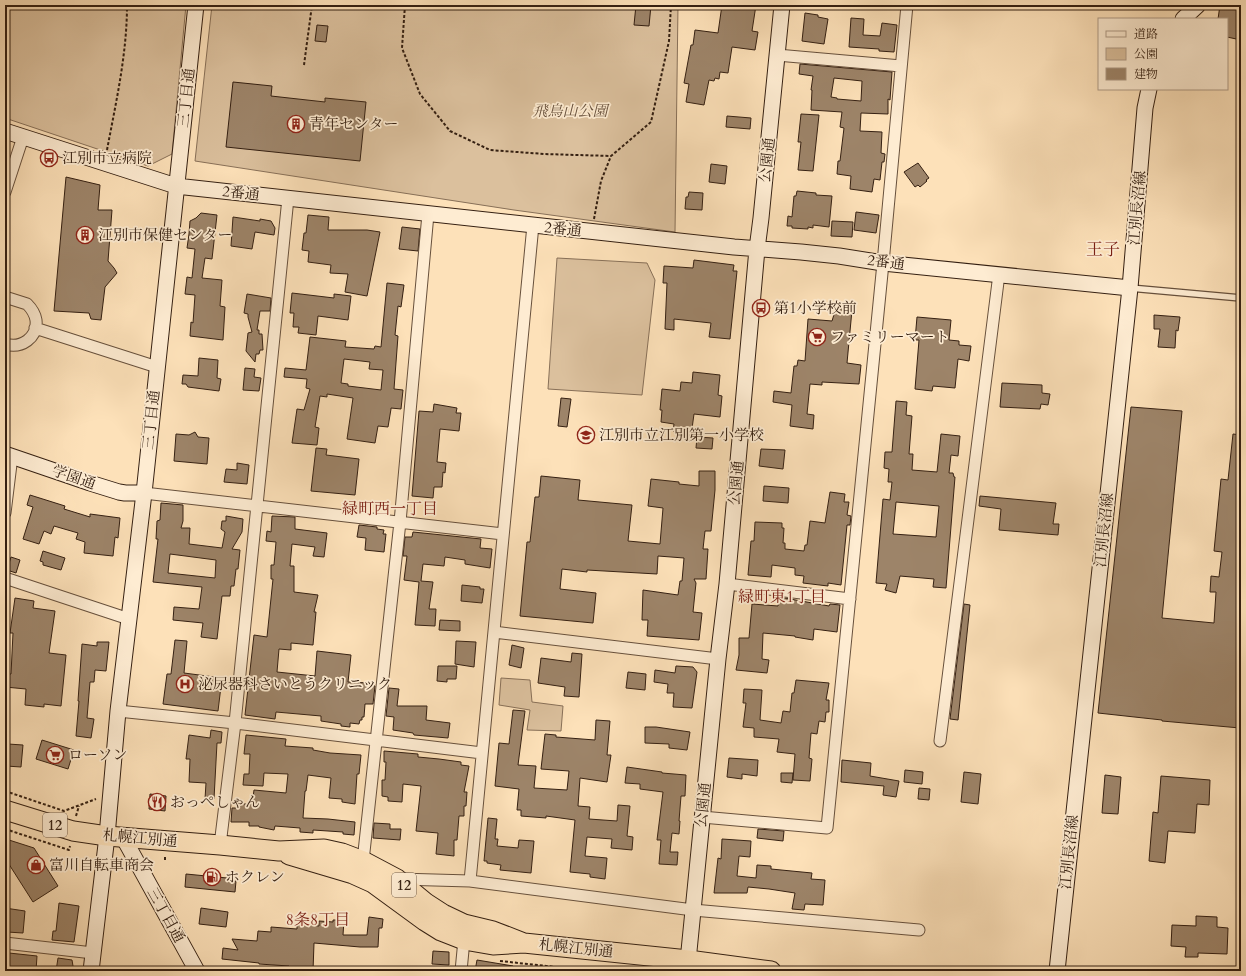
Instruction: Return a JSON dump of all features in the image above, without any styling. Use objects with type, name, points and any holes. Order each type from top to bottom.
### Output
[{"type":"highway","name":"札幌江別通","points":[[5,810],[73,831],[115,837],[220,845],[278,852],[353,874],[373,883],[425,921],[464,940],[493,945],[524,943],[688,966],[772,971]]},
{"type":"highway","name":"札幌江別通","points":[[278,852],[324,849],[342,853],[363,861],[397,879],[426,903],[443,914],[464,924],[493,931],[524,943]]},
{"type":"street","name":"三丁目通","points":[[196,5],[144,493],[118,711],[110,800],[115,837],[197,971]]},
{"type":"street","name":"公園通","points":[[688,966],[782,5]]},
{"type":"street","points":[[702,817],[827,828],[907,5]]},
{"type":"street","points":[[1184,18],[1198,5]]},
{"type":"street","points":[[777,55],[901,66]]},
{"type":"street","name":"江別長沼線","points":[[1057,971],[1130,288],[1145,108],[1149,90]]},
{"type":"street","name":"2番通","points":[[5,131],[176,186],[592,232],[839,256],[883,263],[1130,288]]},
{"type":"street","points":[[5,192],[23,137]]},
{"type":"street","points":[[220,845],[235,723],[288,198]]},
{"type":"street","points":[[363,861],[400,522],[428,214]]},
{"type":"street","points":[[470,881],[533,225]]},
{"type":"street","points":[[940,741],[999,274]]},
{"type":"street","points":[[5,297],[27,304],[36,319],[32,337],[24,343],[16,345],[5,344]]},
{"type":"street","points":[[35,328],[157,367]]},
{"type":"street","points":[[5,513],[8,455]]},
{"type":"street","name":"学園通","points":[[8,455],[119,492],[144,493]]},
{"type":"street","points":[[144,493],[503,534]]},
{"type":"street","points":[[5,578],[129,619]]},
{"type":"street","points":[[726,584],[850,599]]},
{"type":"street","points":[[494,632],[718,659]]},
{"type":"street","points":[[118,711],[482,752]]},
{"type":"street","points":[[91,971],[93,953],[115,837]]},
{"type":"street","points":[[397,879],[470,881],[693,910],[919,930]]},
{"type":"street","points":[[460,971],[464,940]]},
{"type":"street","points":[[5,943],[93,953]]},
{"type":"lane","points":[[1130,288],[1241,298]]},
{"type":"path","points":[[105,163],[119,87],[127,29],[127,5]]},
{"type":"path","points":[[304,65],[312,5]]},
{"type":"path","points":[[405,5],[402,48],[420,94],[450,131],[490,150],[544,154],[611,156]]},
{"type":"path","points":[[592,232],[601,181],[611,156],[651,122],[669,41],[671,5]]},
{"type":"path","points":[[5,792],[64,811],[99,798],[110,800]]},
{"type":"path","points":[[494,960],[593,971]]},
{"type":"green space","points":[[5,5],[186,5],[172,154],[148,166],[5,118]]},
{"type":"green space","name":"飛鳥山公園","points":[[212,5],[678,5],[675,232],[514,210],[195,161]]},
{"type":"green space","points":[[557,258],[647,263],[655,280],[642,395],[548,389]]},
{"type":"green space","points":[[501,678],[530,680],[532,702],[563,706],[561,731],[527,730],[530,710],[499,705]]},
{"type":"building","points":[[636,5],[651,5],[649,26],[634,25]]},
{"type":"building","points":[[722,5],[756,5],[752,31],[758,32],[755,50],[732,47],[728,73],[720,72],[719,79],[715,78],[714,81],[709,80],[704,105],[686,102],[689,84],[684,83],[695,30],[718,33]]},
{"type":"building","points":[[1220,5],[1241,5],[1241,40],[1228,37],[1228,18],[1218,18]]},
{"type":"building","points":[[805,13],[818,15],[818,17],[828,19],[824,44],[802,41]]},
{"type":"building","points":[[851,18],[864,19],[863,35],[880,36],[882,23],[897,25],[894,52],[879,51],[879,49],[849,47]]},
{"type":"building","points":[[317,25],[328,26],[326,42],[315,41]]},
{"type":"building","points":[[800,64],[892,72],[890,100],[888,99],[888,114],[861,113],[860,131],[882,132],[881,153],[885,154],[884,162],[882,162],[880,180],[874,179],[872,192],[850,189],[851,176],[837,174],[844,128],[840,127],[842,112],[811,110],[813,76],[799,74]],"holes":[[[834,78],[862,81],[861,101],[831,97]]]},
{"type":"building","name":"青年センター","points":[[233,82],[272,86],[271,96],[325,102],[325,98],[366,102],[360,161],[226,147]]},
{"type":"building","points":[[801,114],[819,115],[813,171],[798,170],[801,142],[798,142]]},
{"type":"building","points":[[727,116],[751,118],[750,129],[726,127]]},
{"type":"building","points":[[918,163],[929,178],[920,187],[918,185],[915,187],[904,172]]},
{"type":"building","points":[[711,164],[727,166],[725,184],[709,182]]},
{"type":"building","name":"江別市保健センター","points":[[66,177],[100,185],[98,210],[112,210],[108,261],[117,273],[105,287],[101,320],[91,319],[89,313],[54,311]]},
{"type":"building","points":[[797,191],[816,193],[816,195],[832,196],[829,227],[813,225],[813,228],[808,227],[808,229],[792,228],[792,226],[787,226],[788,216],[792,217],[794,196],[796,196]]},
{"type":"building","points":[[689,192],[703,193],[702,210],[685,209],[686,197],[688,197]]},
{"type":"building","points":[[856,212],[879,215],[876,233],[854,230]]},
{"type":"building","points":[[201,213],[217,215],[212,259],[205,258],[202,278],[222,280],[220,306],[225,307],[223,340],[190,336],[191,322],[193,323],[195,295],[185,294],[187,277],[192,278],[195,249],[187,248],[190,221]]},
{"type":"building","points":[[308,215],[329,217],[328,230],[367,230],[380,232],[367,296],[345,292],[348,274],[330,273],[331,265],[308,262],[309,251],[302,250]]},
{"type":"building","points":[[233,217],[271,221],[275,228],[274,235],[255,232],[252,249],[231,246]]},
{"type":"building","points":[[832,221],[853,222],[852,237],[831,236]]},
{"type":"building","points":[[402,227],[420,229],[418,251],[399,249]]},
{"type":"building","points":[[694,260],[734,265],[733,271],[737,271],[730,339],[709,337],[711,323],[674,319],[674,330],[665,329],[667,283],[663,283],[664,266],[693,268]]},
{"type":"building","points":[[387,283],[404,285],[401,307],[398,306],[395,335],[398,336],[394,389],[403,390],[401,409],[391,408],[388,427],[378,426],[375,443],[347,439],[353,398],[327,394],[327,397],[320,396],[315,427],[319,428],[317,445],[292,443],[297,409],[304,410],[310,389],[306,388],[307,379],[284,377],[285,368],[306,370],[310,337],[346,341],[345,347],[374,349],[375,346],[381,347]],"holes":[[[344,359],[370,362],[369,369],[383,370],[381,390],[348,386],[348,384],[341,383]]]},
{"type":"building","points":[[292,293],[334,298],[334,294],[351,296],[348,320],[318,316],[316,335],[298,333],[299,327],[293,327],[294,313],[290,313]]},
{"type":"building","points":[[247,294],[271,298],[270,311],[260,311],[257,330],[259,330],[259,334],[262,334],[263,350],[260,350],[259,354],[256,354],[255,362],[246,351],[248,333],[252,332],[248,314],[244,313]]},
{"type":"building","points":[[836,308],[852,310],[847,363],[861,365],[859,384],[822,382],[822,385],[810,384],[807,414],[814,415],[813,429],[790,426],[792,405],[773,402],[774,391],[791,393],[794,366],[797,366],[798,360],[805,361],[808,319],[832,321]]},
{"type":"building","points":[[1154,315],[1180,317],[1178,331],[1176,330],[1175,348],[1158,347],[1160,329],[1154,329]]},
{"type":"building","points":[[917,317],[951,320],[949,340],[959,341],[959,345],[971,346],[969,361],[958,359],[955,388],[933,386],[932,391],[915,389],[919,340],[915,340]]},
{"type":"building","points":[[199,358],[218,360],[217,378],[221,379],[219,391],[188,387],[186,384],[182,384],[183,375],[198,376]]},
{"type":"building","points":[[245,368],[255,369],[254,377],[261,378],[259,391],[243,390]]},
{"type":"building","points":[[693,372],[720,375],[718,395],[722,396],[720,417],[694,414],[691,436],[682,435],[682,432],[673,431],[674,424],[661,422],[662,410],[660,410],[662,389],[680,391],[681,382],[692,383]]},
{"type":"building","points":[[1002,383],[1042,385],[1042,393],[1050,394],[1048,405],[1041,404],[1040,409],[1000,407]]},
{"type":"building","points":[[561,398],[571,399],[567,427],[558,426]]},
{"type":"building","points":[[896,401],[907,402],[906,415],[912,416],[909,454],[913,454],[912,470],[937,472],[941,434],[960,436],[958,456],[951,455],[949,473],[953,473],[955,477],[946,588],[933,587],[934,579],[900,576],[896,593],[885,590],[887,584],[876,583],[883,499],[890,500],[892,482],[888,482],[889,469],[884,468],[885,452],[892,452]],"holes":[[[896,502],[939,506],[936,537],[893,534]]]},
{"type":"building","points":[[434,404],[457,408],[456,413],[461,413],[459,431],[440,429],[437,462],[446,463],[445,473],[443,472],[442,487],[434,487],[433,498],[412,496],[419,411],[433,412]]},
{"type":"building","points":[[1131,407],[1182,411],[1162,618],[1214,623],[1216,592],[1210,592],[1211,576],[1219,577],[1222,552],[1214,551],[1221,479],[1228,480],[1233,434],[1241,435],[1240,728],[1162,721],[1098,713]]},
{"type":"building","points":[[195,432],[198,437],[209,438],[207,464],[174,461],[176,434],[189,435]]},
{"type":"building","points":[[697,437],[713,438],[712,449],[696,448]]},
{"type":"building","points":[[316,448],[327,449],[326,455],[359,459],[355,495],[311,491]]},
{"type":"building","points":[[761,449],[785,450],[783,469],[759,466]]},
{"type":"building","points":[[237,463],[249,465],[247,484],[224,482],[226,469],[237,470]]},
{"type":"building","points":[[699,471],[715,471],[715,490],[711,531],[705,531],[703,549],[708,549],[706,579],[694,579],[696,583],[693,612],[702,613],[699,640],[647,636],[648,620],[642,620],[643,590],[678,595],[680,581],[682,581],[684,558],[658,556],[657,574],[587,570],[587,572],[562,569],[560,589],[596,593],[593,623],[520,616],[527,542],[530,542],[535,497],[539,497],[541,476],[580,480],[578,500],[632,505],[628,541],[660,544],[663,508],[648,506],[651,479],[699,486]]},
{"type":"building","points":[[764,486],[789,488],[788,503],[763,501]]},
{"type":"building","points":[[830,492],[845,494],[844,502],[849,502],[847,515],[851,516],[850,525],[847,525],[841,585],[828,583],[828,586],[803,583],[804,576],[795,575],[795,568],[772,565],[771,577],[748,575],[751,541],[754,541],[755,522],[782,523],[782,528],[784,528],[783,543],[785,543],[785,549],[804,551],[805,545],[807,545],[810,521],[825,523]]},
{"type":"building","points":[[30,495],[65,506],[64,509],[90,517],[90,514],[120,518],[118,538],[115,537],[113,556],[84,553],[85,542],[76,539],[78,533],[54,526],[51,534],[44,531],[39,544],[23,539],[33,507],[27,505]]},
{"type":"building","points":[[980,496],[1056,503],[1053,524],[1059,524],[1058,535],[999,530],[1001,509],[979,506]]},
{"type":"building","points":[[161,503],[183,505],[183,521],[181,528],[190,528],[189,544],[222,548],[225,532],[221,529],[222,521],[226,521],[226,516],[243,519],[242,532],[232,549],[240,550],[238,569],[236,569],[234,586],[231,586],[230,596],[222,596],[217,639],[201,637],[203,623],[173,620],[174,607],[199,609],[202,587],[153,582],[158,539],[156,539],[157,521],[160,520]],"holes":[[[170,554],[216,560],[215,578],[168,573]]]},
{"type":"building","points":[[272,516],[295,517],[295,529],[327,533],[324,557],[313,556],[315,547],[292,544],[290,566],[294,566],[294,592],[318,595],[314,612],[316,612],[313,645],[291,643],[291,650],[279,649],[277,672],[315,676],[317,651],[351,655],[348,682],[370,683],[370,685],[375,686],[373,704],[365,704],[364,717],[362,717],[359,724],[350,723],[350,727],[341,726],[341,724],[321,721],[321,716],[276,712],[275,719],[245,715],[254,635],[267,637],[273,579],[271,579],[271,565],[274,565],[276,542],[266,541],[267,531],[271,532]]},
{"type":"building","points":[[359,525],[377,527],[377,529],[384,530],[383,534],[386,534],[384,552],[365,550],[366,538],[357,537]]},
{"type":"building","points":[[413,532],[481,539],[480,548],[492,549],[490,568],[465,564],[465,560],[445,557],[444,566],[423,564],[421,581],[433,582],[429,609],[436,609],[435,626],[415,625],[419,582],[404,580],[407,556],[403,556],[405,537],[412,537]]},
{"type":"building","points":[[43,551],[65,558],[61,570],[43,565],[43,562],[40,561]]},
{"type":"building","points":[[11,557],[20,560],[16,573],[7,570]]},
{"type":"building","points":[[462,585],[480,587],[480,589],[484,589],[482,603],[461,601]]},
{"type":"building","points":[[779,597],[829,606],[830,604],[840,605],[837,632],[814,629],[813,640],[795,636],[763,633],[762,659],[769,660],[767,673],[736,670],[739,655],[739,638],[749,638],[752,604],[778,606]]},
{"type":"building","points":[[15,598],[34,601],[33,608],[55,611],[49,653],[66,655],[61,706],[44,704],[44,707],[25,705],[26,689],[5,687],[5,674],[11,674],[13,633],[10,633]]},
{"type":"building","points":[[964,604],[970,605],[958,720],[950,719]]},
{"type":"building","points":[[440,620],[460,621],[460,631],[439,630]]},
{"type":"building","points":[[175,640],[187,641],[184,673],[222,678],[218,711],[163,704],[167,674],[171,674]]},
{"type":"building","points":[[456,641],[476,642],[474,667],[455,664]]},
{"type":"building","points":[[97,642],[109,642],[106,671],[95,670],[94,682],[90,682],[87,718],[94,719],[91,738],[76,736],[82,644],[97,646]]},
{"type":"building","points":[[512,645],[524,648],[521,668],[509,665]]},
{"type":"building","points":[[572,653],[582,654],[579,697],[564,696],[565,687],[538,683],[541,658],[571,662]]},
{"type":"building","points":[[438,666],[457,666],[456,679],[447,679],[447,682],[437,681]]},
{"type":"building","points":[[676,666],[693,667],[697,672],[692,708],[673,707],[674,693],[667,693],[668,684],[654,682],[655,670],[675,673]]},
{"type":"building","points":[[628,672],[646,674],[645,690],[626,688]]},
{"type":"building","points":[[796,680],[829,683],[826,700],[829,700],[829,712],[826,712],[825,722],[819,721],[817,734],[811,733],[809,758],[812,759],[810,781],[793,780],[795,754],[777,752],[779,739],[754,737],[754,728],[743,727],[746,703],[743,703],[744,689],[762,690],[760,720],[781,723],[783,711],[790,712],[792,693],[794,693]]},
{"type":"building","points":[[389,688],[399,689],[397,706],[427,706],[426,720],[450,723],[448,738],[414,735],[413,733],[393,730],[394,717],[386,716]]},
{"type":"building","points":[[513,710],[525,711],[518,765],[536,766],[534,788],[567,790],[569,771],[541,769],[545,734],[556,735],[556,737],[595,740],[596,720],[610,721],[607,755],[611,755],[607,782],[580,778],[578,806],[590,807],[589,819],[617,821],[618,805],[630,806],[627,836],[633,837],[632,850],[611,848],[612,839],[587,837],[585,856],[607,858],[605,879],[590,877],[590,874],[570,872],[575,820],[546,816],[546,818],[521,816],[521,810],[517,810],[519,789],[495,786],[499,743],[509,744]]},
{"type":"building","points":[[645,727],[656,727],[690,732],[687,750],[669,748],[669,744],[645,743]]},
{"type":"building","points":[[211,730],[222,732],[221,743],[217,743],[214,799],[205,799],[206,783],[189,782],[190,759],[186,759],[189,735],[210,738]]},
{"type":"building","points":[[246,735],[286,739],[285,746],[313,748],[313,750],[330,753],[361,755],[359,774],[357,774],[355,804],[342,802],[342,799],[329,798],[331,778],[308,775],[305,791],[303,818],[355,822],[354,835],[343,834],[343,832],[313,830],[313,833],[300,832],[300,828],[275,826],[274,830],[259,826],[249,826],[249,822],[231,822],[232,808],[237,808],[237,804],[252,804],[254,790],[286,793],[288,774],[264,773],[263,786],[243,785],[244,774],[249,774],[250,754],[244,754]]},
{"type":"building","name":"ローソン","points":[[42,740],[74,750],[68,769],[36,759]]},
{"type":"building","points":[[8,744],[23,745],[21,767],[6,766]]},
{"type":"building","points":[[384,751],[418,754],[418,757],[461,762],[461,765],[469,766],[464,792],[467,792],[466,806],[464,806],[464,816],[459,816],[457,840],[454,840],[454,856],[436,854],[438,833],[416,831],[421,786],[403,784],[402,802],[388,801],[388,797],[382,796],[382,780],[385,780],[386,762],[384,762]]},
{"type":"building","points":[[729,758],[758,760],[757,776],[742,774],[742,779],[727,777]]},
{"type":"building","points":[[842,760],[871,763],[870,776],[899,781],[896,797],[883,795],[884,786],[841,782]]},
{"type":"building","points":[[627,767],[662,773],[686,775],[685,796],[681,796],[679,834],[672,833],[670,852],[678,852],[677,865],[659,864],[661,840],[657,840],[663,792],[640,789],[640,784],[625,783]]},
{"type":"building","points":[[905,770],[923,772],[922,784],[904,782]]},
{"type":"building","points":[[964,772],[981,774],[978,804],[961,802]]},
{"type":"building","points":[[781,773],[793,773],[792,783],[781,782]]},
{"type":"building","points":[[1105,775],[1121,777],[1118,814],[1102,813]]},
{"type":"building","points":[[1161,776],[1210,780],[1209,805],[1197,804],[1195,833],[1168,831],[1165,863],[1149,861],[1153,812],[1158,813]]},
{"type":"building","points":[[919,788],[930,789],[929,800],[918,799]]},
{"type":"building","points":[[150,794],[166,796],[165,811],[149,809]]},
{"type":"building","points":[[488,818],[497,819],[495,839],[498,839],[497,846],[518,848],[519,840],[534,841],[531,873],[500,870],[501,865],[487,863],[487,861],[484,861]]},
{"type":"building","points":[[374,823],[390,824],[390,829],[401,829],[400,840],[373,838]]},
{"type":"building","points":[[758,829],[784,831],[783,841],[757,838]]},
{"type":"building","points":[[722,839],[751,841],[750,857],[739,856],[737,876],[756,878],[757,865],[771,866],[771,869],[812,873],[811,879],[825,880],[823,905],[805,904],[804,910],[792,909],[795,893],[769,889],[748,887],[747,893],[714,893],[718,858],[721,859]]},
{"type":"building","points":[[9,840],[34,848],[58,886],[33,902],[5,858],[5,852]]},
{"type":"building","points":[[186,874],[227,878],[227,880],[236,881],[235,892],[185,887]]},
{"type":"building","points":[[59,903],[79,906],[74,942],[52,940],[53,931],[56,931]]},
{"type":"building","points":[[5,908],[25,911],[23,933],[7,932],[7,924],[5,924]]},
{"type":"building","points":[[201,908],[228,912],[226,927],[199,924]]},
{"type":"building","points":[[1196,916],[1217,917],[1217,927],[1228,928],[1227,954],[1198,953],[1198,957],[1185,957],[1186,947],[1171,946],[1172,925],[1196,926]]},
{"type":"building","points":[[369,917],[383,919],[382,928],[379,928],[378,947],[314,943],[313,971],[289,968],[289,966],[222,959],[223,948],[238,950],[232,939],[257,941],[258,931],[271,932],[271,927],[297,929],[297,924],[319,926],[319,921],[333,922],[333,920],[344,920],[343,935],[367,935]]},
{"type":"building","points":[[433,951],[449,952],[449,965],[432,964]]},
{"type":"building","points":[[9,953],[37,956],[36,971],[8,969]]},
{"type":"building","points":[[58,958],[72,960],[73,971],[56,971]]},
{"type":"building","points":[[477,960],[513,966],[512,971],[475,971]]},
{"type":"place","name":"青年センター","points":[[296,124]]},
{"type":"place","name":"江別市立病院","points":[[49,158]]},
{"type":"place","name":"江別市保健センター","points":[[85,235]]},
{"type":"place","name":"第1小学校前","points":[[761,308]]},
{"type":"place","name":"ファミリーマート","points":[[817,337]]},
{"type":"place","name":"江別市立江別第一小学校","points":[[586,435]]},
{"type":"place","name":"泌尿器科さいとうクリニック","points":[[185,684]]},
{"type":"place","name":"ローソン","points":[[55,755]]},
{"type":"place","name":"おっぺしゃん","points":[[157,802]]},
{"type":"place","name":"富川自転車商会","points":[[36,865]]},
{"type":"place","name":"ホクレン","points":[[212,877]]},
{"type":"district","name":"王子","points":[[1103,249]]},
{"type":"district","name":"緑町西一丁目","points":[[390,508]]},
{"type":"district","name":"緑町東1丁目","points":[[782,596]]},
{"type":"district","name":"8条8丁目","points":[[318,919]]}]
